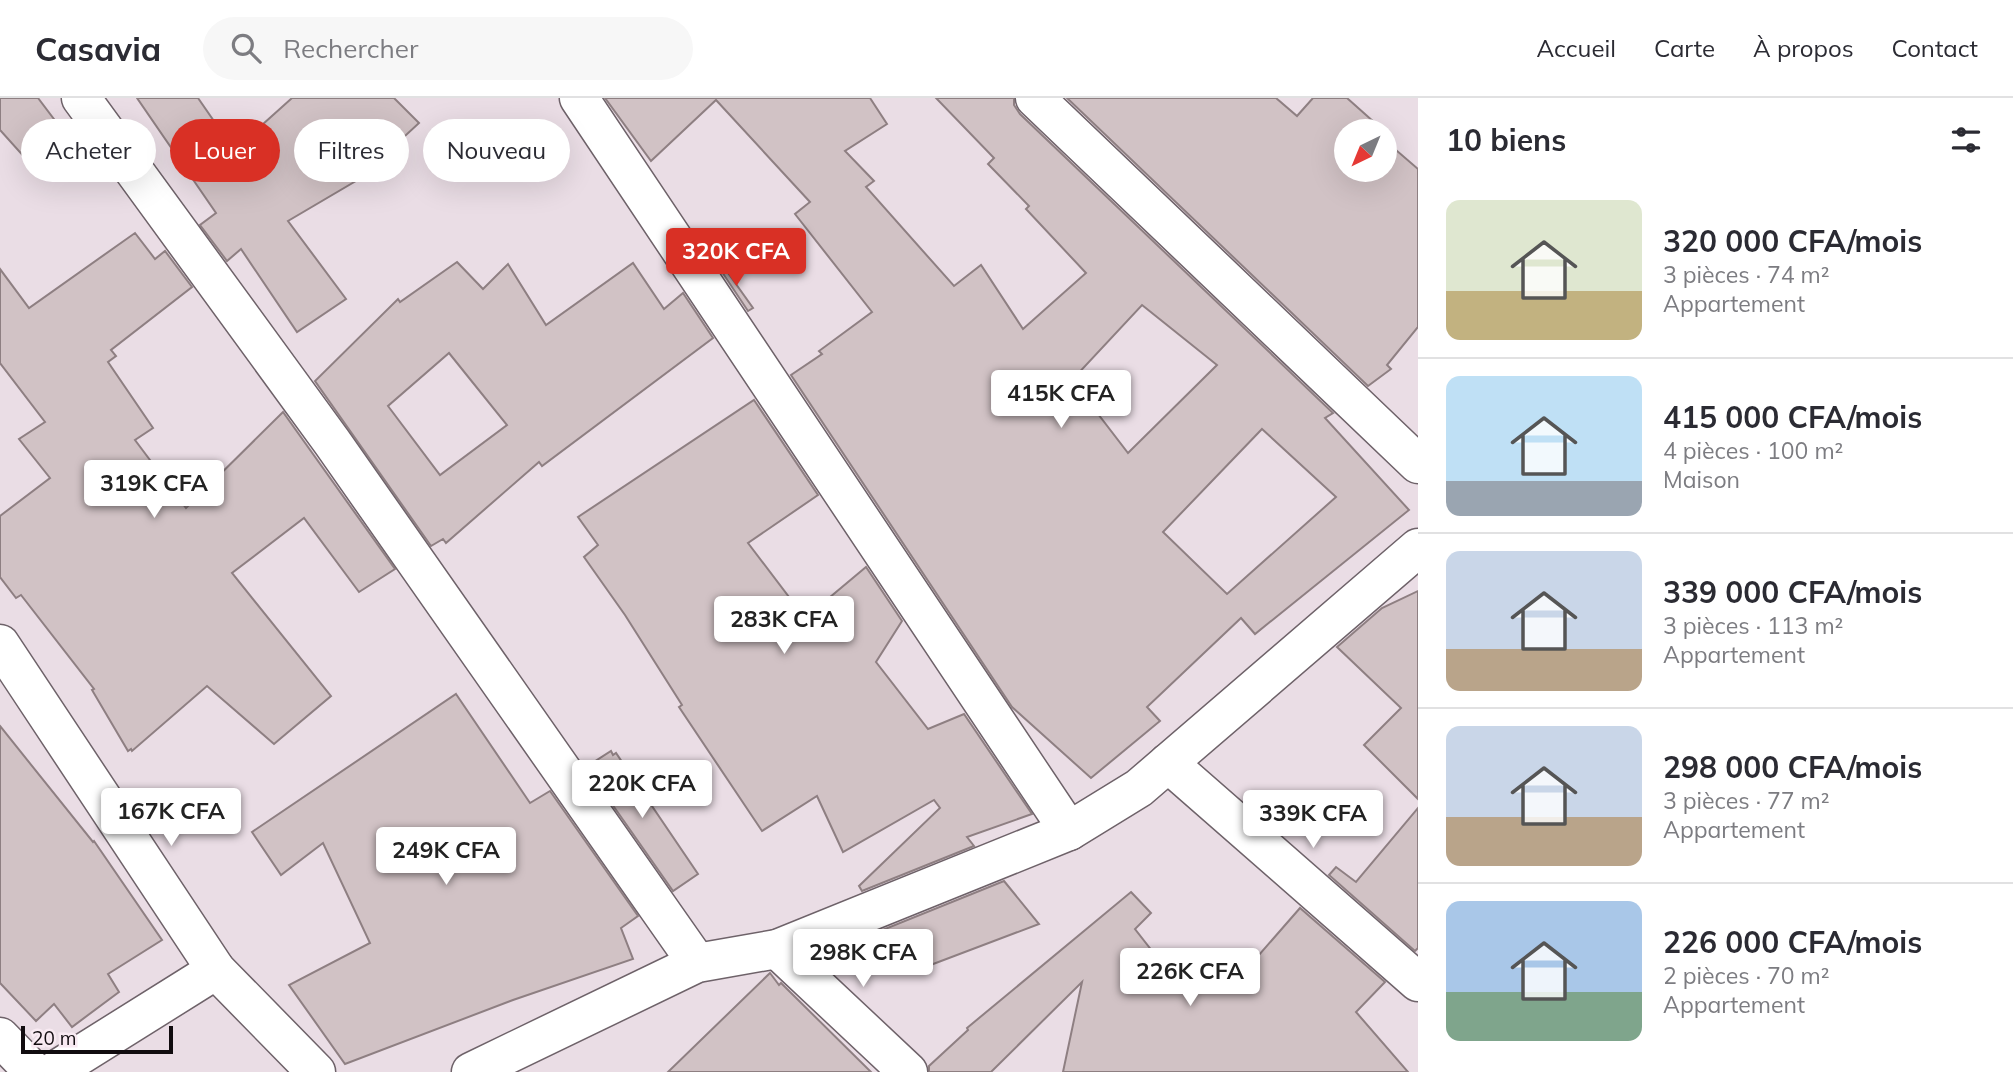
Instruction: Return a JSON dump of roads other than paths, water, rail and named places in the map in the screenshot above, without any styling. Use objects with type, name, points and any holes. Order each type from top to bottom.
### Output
[{"type":"street","points":[[81,98],[332,442],[697,963]]},
{"type":"street","points":[[579,98],[1069,831]]},
{"type":"street","points":[[1035,98],[1418,464]]},
{"type":"street","points":[[471,1072],[697,963],[777,949],[1069,831],[1139,788],[1418,548]]},
{"type":"street","points":[[0,645],[216,970],[316,1072]]},
{"type":"street","points":[[1168,763],[1418,982]]},
{"type":"street","points":[[777,949],[908,1072]]},
{"type":"street","points":[[53,1072],[216,970]]},
{"type":"street","points":[[0,1037],[34,1072]]}]
